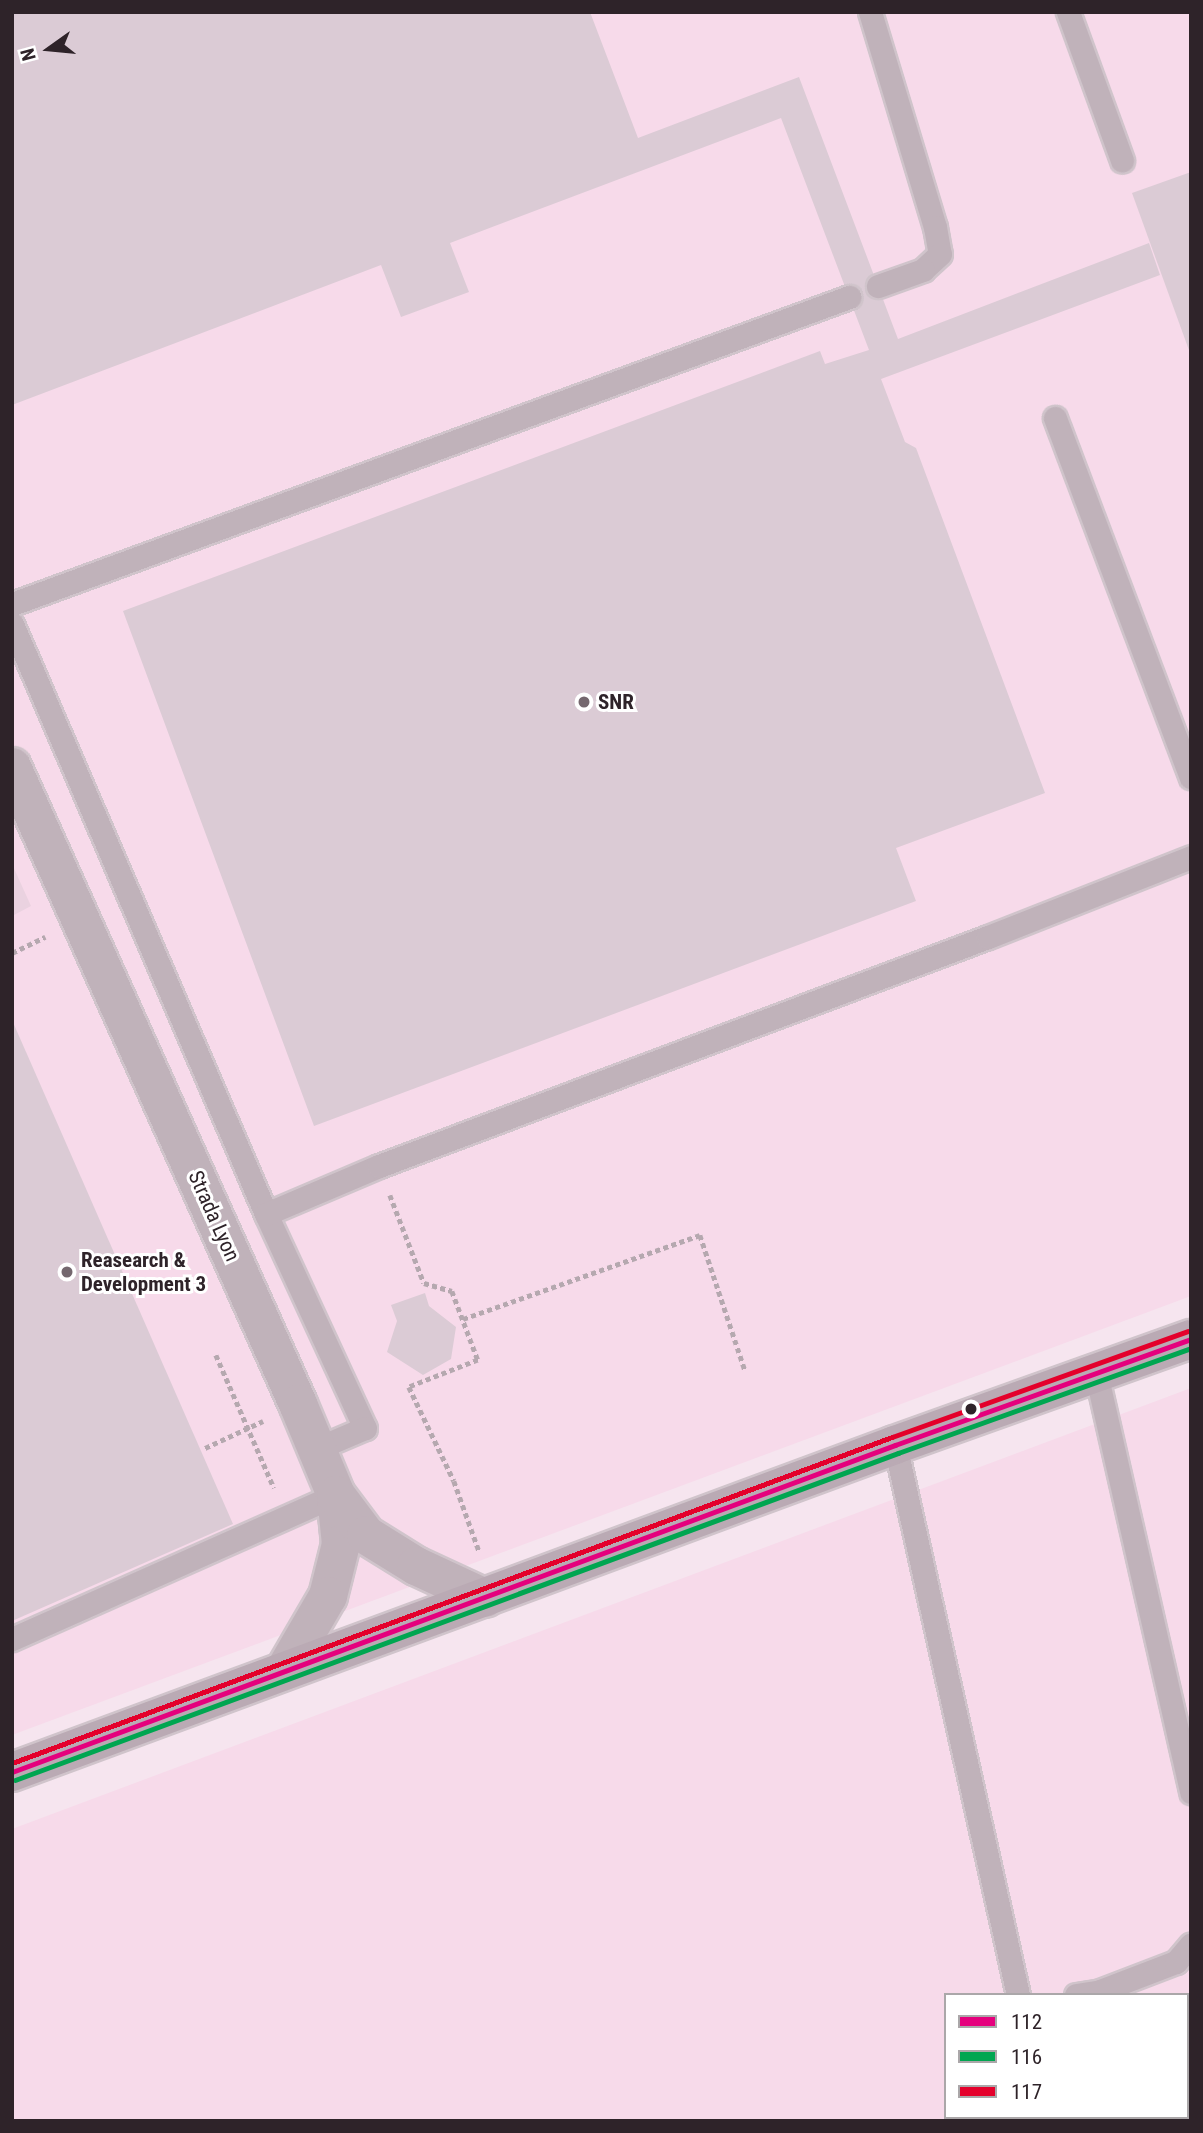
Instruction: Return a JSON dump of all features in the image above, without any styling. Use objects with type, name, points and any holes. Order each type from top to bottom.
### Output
[{"type":"main road","points":[[12,1772],[895,1445],[1191,1339]]},
{"type":"street","name":"Strada Lyon","points":[[12,767],[318,1448],[336,1496],[341,1544],[328,1596],[285,1670]]},
{"type":"street","points":[[336,1496],[366,1535],[416,1566],[490,1596]]},
{"type":"lane","points":[[870,12],[935,228],[940,254],[923,270],[878,286]]},
{"type":"lane","points":[[1068,12],[1122,160]]},
{"type":"lane","points":[[12,604],[849,297]]},
{"type":"lane","points":[[1055,418],[1191,777]]},
{"type":"lane","points":[[12,624],[266,1214],[365,1428],[318,1448]]},
{"type":"lane","points":[[266,1214],[379,1166],[1191,858]]},
{"type":"lane","points":[[1096,1373],[1191,1792]]},
{"type":"lane","points":[[895,1445],[1018,1993]]},
{"type":"lane","points":[[12,1639],[336,1496]]},
{"type":"lane","points":[[1088,1993],[1100,1991],[1176,1962],[1191,1944]]},
{"type":"path","points":[[379,1166],[424,1283],[452,1290],[478,1360],[409,1387],[454,1481],[490,1596]]},
{"type":"path","points":[[463,1319],[700,1235],[745,1370]]},
{"type":"path","points":[[216,1355],[287,1518]]},
{"type":"path","points":[[205,1448],[298,1404]]},
{"type":"shaded area","points":[[12,12],[1191,12],[1191,1296],[12,1735]]},
{"type":"shaded area","points":[[12,864],[31,906],[14,915],[12,912]]},
{"type":"shaded area","points":[[1191,1388],[1191,2121],[12,2121],[12,1829]]},
{"type":"building","name":"SNR","points":[[12,12],[590,12],[638,138],[799,77],[898,339],[1149,243],[1160,275],[881,379],[905,442],[916,448],[1045,793],[896,848],[916,901],[314,1126],[123,611],[820,351],[825,364],[869,350],[781,118],[450,243],[469,292],[401,317],[381,265],[12,405]]},
{"type":"building","points":[[1191,172],[1191,353],[1190,353],[1132,193]]},
{"type":"building","name":"Reasearch & Development 3","points":[[12,1020],[233,1524],[12,1621]]},
{"type":"building","points":[[425,1293],[429,1306],[456,1327],[451,1359],[423,1375],[387,1352],[397,1321],[391,1305]]},
{"type":"building","points":[[1191,2050],[1191,2121],[1115,2121],[1189,2119]]},
{"type":"transit line","name":"117","points":[[12,1763],[892,1437],[1188,1331]]},
{"type":"transit line","name":"112","points":[[12,1772],[895,1445],[1191,1339]]},
{"type":"transit line","name":"116","points":[[15,1780],[898,1453],[1191,1348]]},
{"type":"place","name":"SNR","points":[[584,702]]},
{"type":"place","name":"Reasearch & Development 3","points":[[67,1272]]}]
